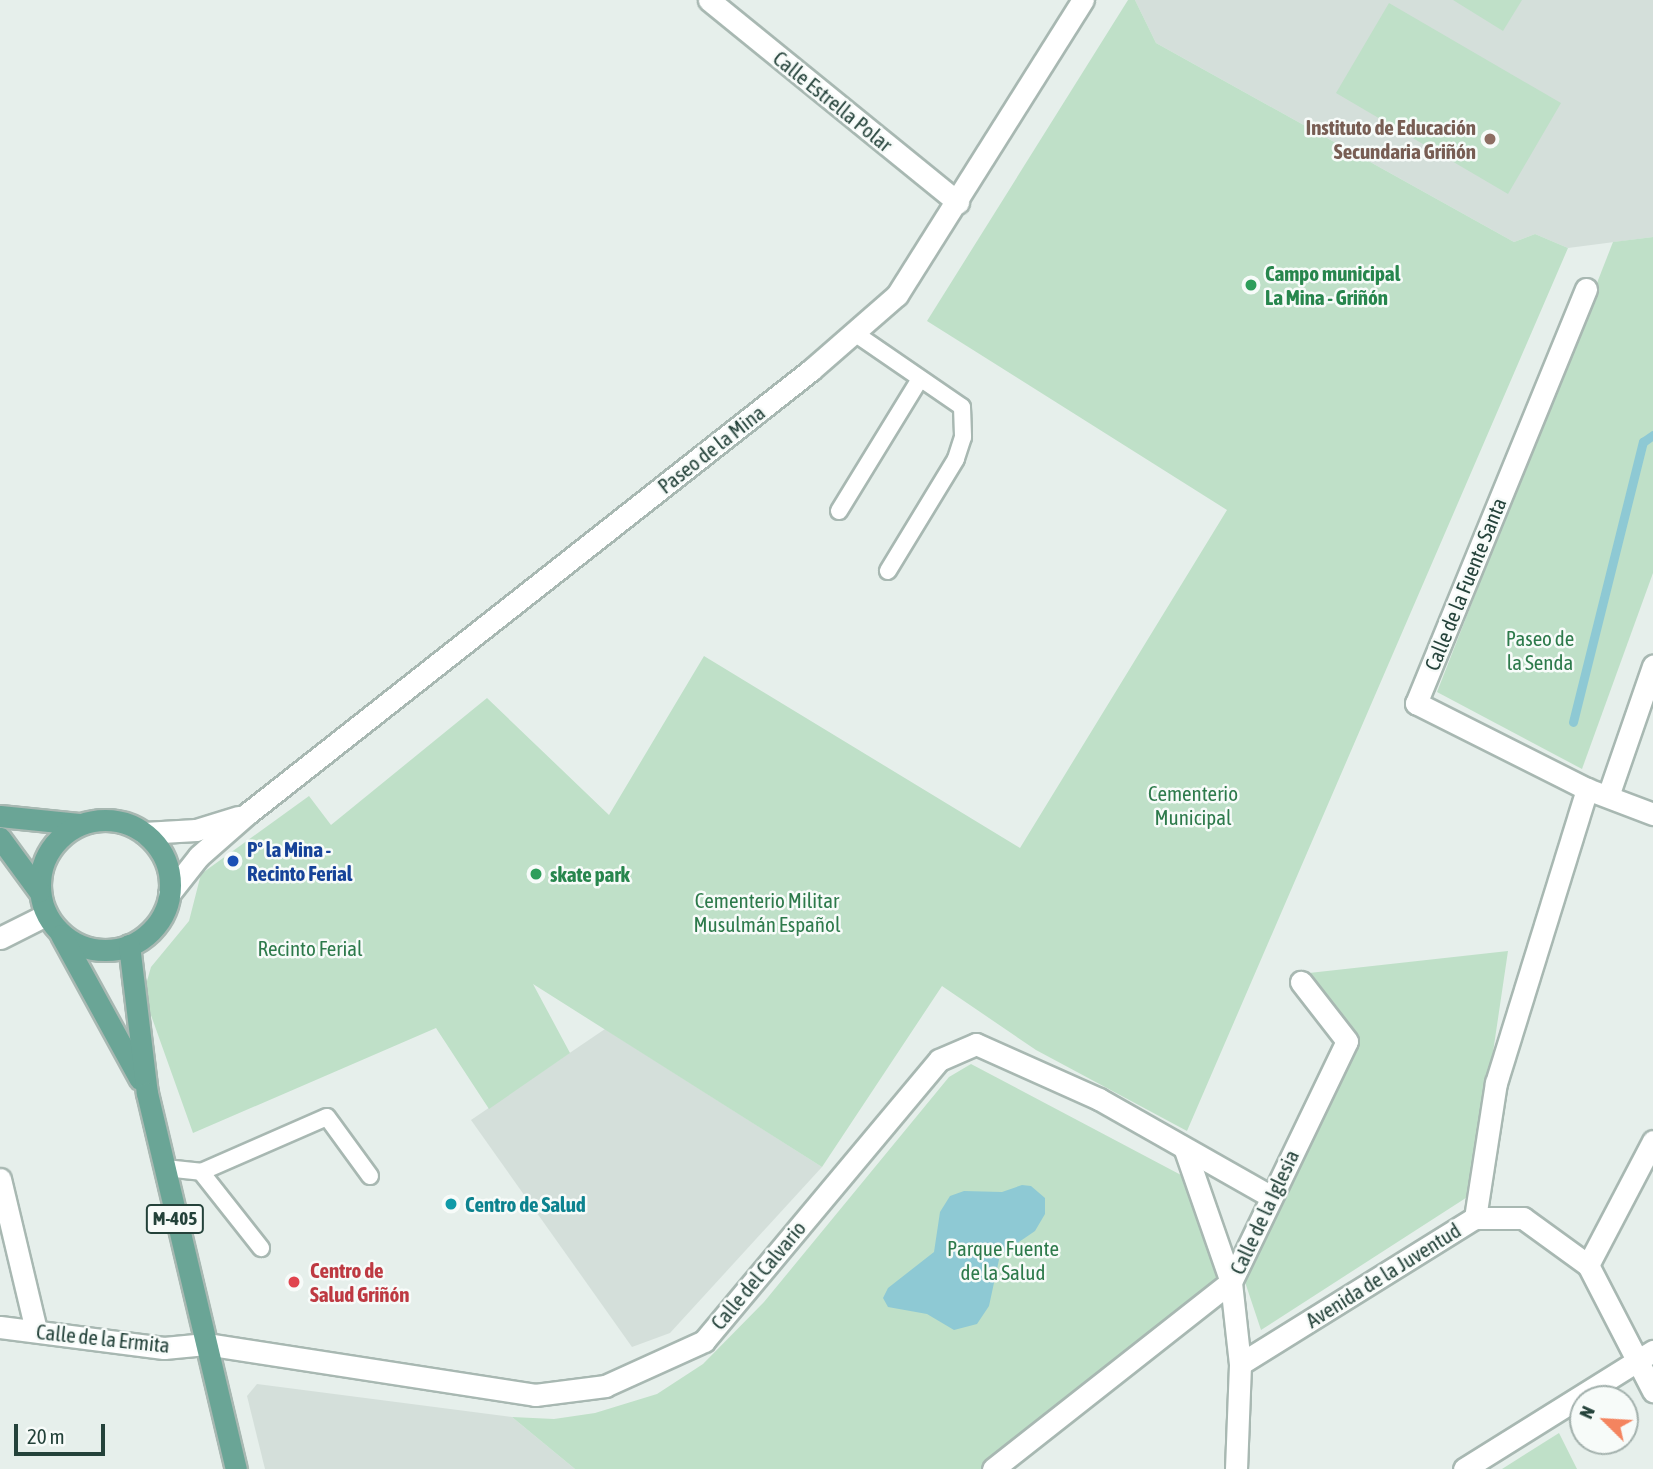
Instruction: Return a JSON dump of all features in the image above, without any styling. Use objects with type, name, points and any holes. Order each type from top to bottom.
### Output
[{"type":"main road","points":[[0,816],[79,824],[102,820],[124,822],[144,832],[160,849],[169,870],[169,894],[155,927],[129,945],[98,950],[60,933],[46,915],[39,891],[0,838]]},
{"type":"main road","points":[[39,891],[41,868],[60,837],[79,824]]},
{"type":"main road","name":"M-405","points":[[60,933],[148,1093]]},
{"type":"main road","name":"M-405","points":[[129,945],[148,1093],[236,1469]]},
{"type":"street","name":"Calle Estrella Polar","points":[[709,0],[958,202]]},
{"type":"street","name":"Paseo de la Mina","points":[[169,894],[199,856],[247,814],[897,295],[958,202],[1077,2]]},
{"type":"street","name":"Calle de la Fuente Santa","points":[[1586,289],[1416,703],[1587,789]]},
{"type":"street","points":[[1608,796],[1653,666]]},
{"type":"street","points":[[1475,1218],[1496,1083],[1587,789],[1653,814]]},
{"type":"street","name":"Paseo de la Mina","points":[[144,832],[196,830],[247,814]]},
{"type":"street","points":[[0,939],[46,915]]},
{"type":"street","name":"Calle de la Iglesia","points":[[1236,1469],[1240,1364],[1231,1282],[1270,1196],[1348,1041],[1301,982]]},
{"type":"street","name":"Calle del Calvario","points":[[206,1344],[536,1395],[606,1386],[704,1341],[939,1060],[976,1044],[1099,1099],[1270,1196]]},
{"type":"street","points":[[1588,1265],[1653,1140]]},
{"type":"street","points":[[993,1469],[1231,1282],[1185,1150]]},
{"type":"street","points":[[0,1179],[36,1330]]},
{"type":"street","name":"Avenida de la Juventud","points":[[1240,1364],[1475,1218],[1523,1218],[1588,1265],[1646,1356],[1653,1391]]},
{"type":"street","name":"Calle de la Ermita","points":[[0,1327],[164,1348],[206,1344]]},
{"type":"street","points":[[1464,1469],[1646,1356]]},
{"type":"lane","points":[[853,332],[962,407],[963,437],[956,459],[888,571]]},
{"type":"lane","points":[[839,510],[920,379]]},
{"type":"lane","points":[[165,1168],[201,1172],[327,1117],[370,1176]]},
{"type":"lane","points":[[201,1172],[261,1248]]},
{"type":"shaded area","name":"Instituto de Educación Secundaria Griñón","points":[[1135,0],[1653,0],[1653,237],[1568,248],[1535,234],[1514,242],[1156,43]]},
{"type":"shaded area","points":[[605,1029],[822,1167],[670,1333],[632,1347],[471,1120]]},
{"type":"shaded area","points":[[257,1384],[512,1417],[575,1469],[265,1469],[247,1396]]},
{"type":"green space","points":[[1128,0],[1135,0],[1156,43],[1514,242],[1535,234],[1568,248],[1187,1131],[1036,1050],[942,986],[822,1167],[533,984],[570,1053],[489,1109],[436,1028],[193,1133],[147,1004],[147,981],[151,967],[189,921],[201,874],[309,796],[331,825],[487,698],[609,815],[704,656],[1020,848],[1227,510],[927,321]]},
{"type":"green space","points":[[1453,0],[1522,0],[1503,31]]},
{"type":"green space","points":[[1389,3],[1561,103],[1508,194],[1336,93]]},
{"type":"green space","name":"Paseo de la Senda","points":[[1653,237],[1653,573],[1582,769],[1437,692],[1613,242]]},
{"type":"green space","points":[[1508,951],[1472,1194],[1261,1330],[1244,1279],[1359,1036],[1309,973]]},
{"type":"green space","name":"Parque Fuente de la Salud","points":[[971,1064],[1181,1175],[1231,1282],[993,1469],[575,1469],[512,1417],[554,1419],[595,1413],[657,1394],[703,1364],[764,1302],[949,1077]]},
{"type":"green space","points":[[1559,1433],[1577,1469],[1502,1469]]},
{"type":"water","points":[[1022,1185],[1031,1186],[1045,1198],[1045,1214],[1035,1231],[1000,1255],[989,1306],[977,1324],[954,1330],[927,1314],[888,1307],[883,1298],[888,1288],[934,1252],[940,1212],[950,1196],[964,1191],[1002,1192]]},
{"type":"waterway","points":[[1573,722],[1643,442],[1653,435]]},
{"type":"place","name":"Instituto de Educación Secundaria Griñón","points":[[1490,139]]},
{"type":"place","name":"Campo municipal La Mina - Griñón","points":[[1251,285]]},
{"type":"place","name":"Pº la Mina - Recinto Ferial","points":[[233,861]]},
{"type":"place","name":"skate park","points":[[536,874]]},
{"type":"place","name":"Centro de Salud","points":[[451,1204]]},
{"type":"place","name":"Centro de Salud Griñón","points":[[294,1282]]},
{"type":"park label","name":"Cementerio Municipal","points":[[1193,805]]},
{"type":"park label","name":"Cementerio Militar Musulmán Español","points":[[767,912]]},
{"type":"park label","name":"Recinto Ferial","points":[[310,948]]}]
